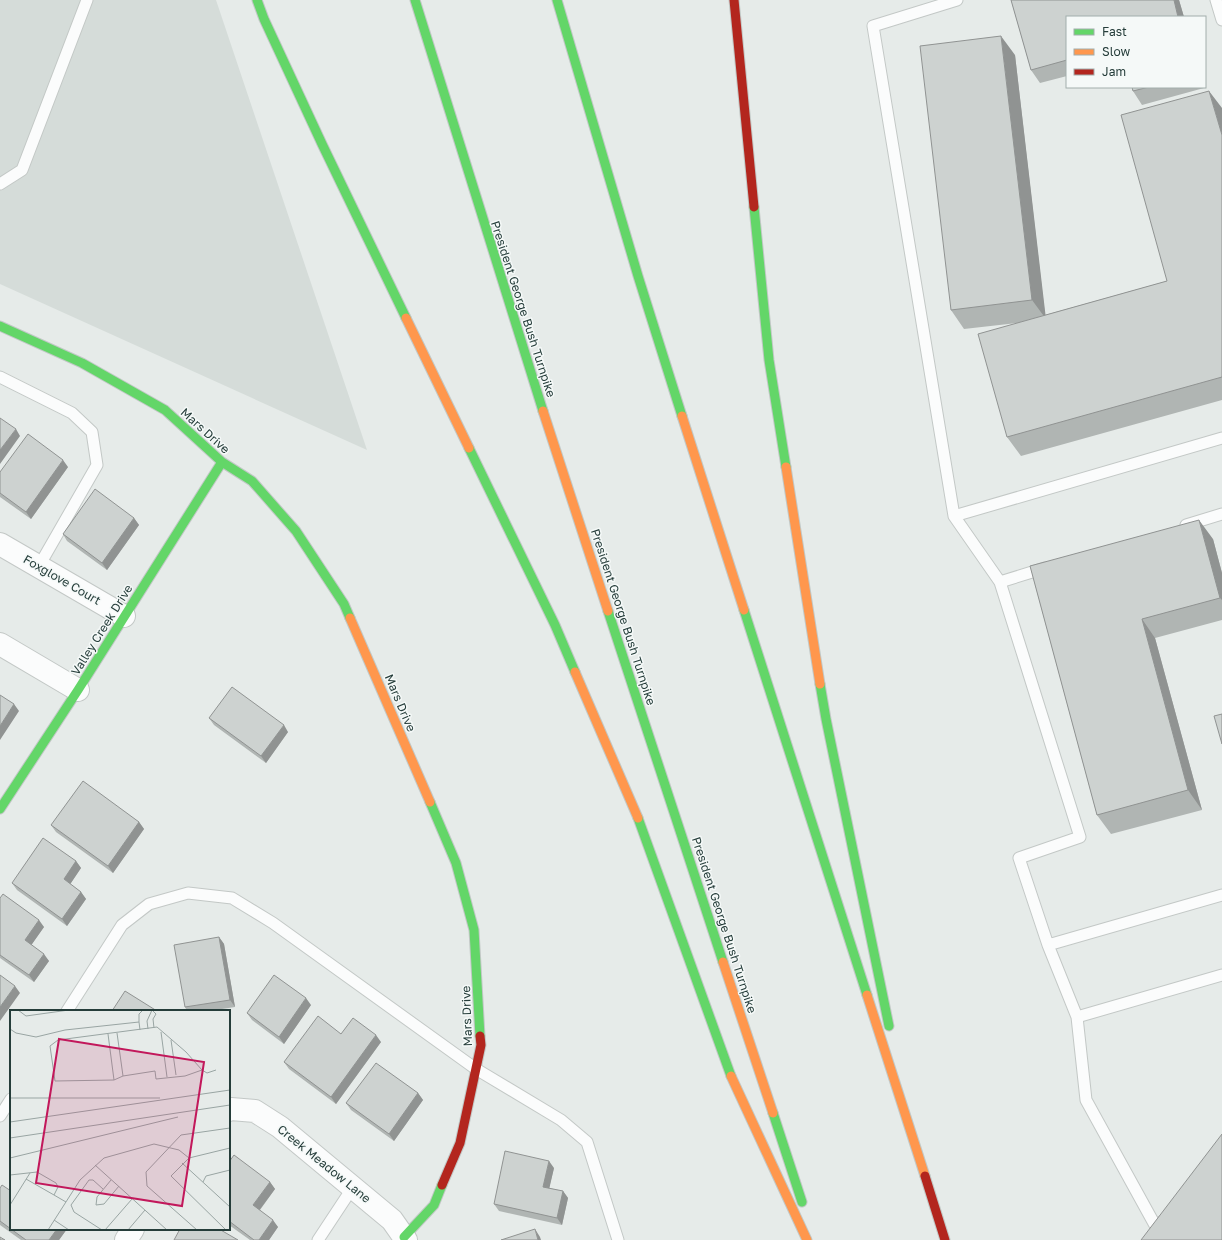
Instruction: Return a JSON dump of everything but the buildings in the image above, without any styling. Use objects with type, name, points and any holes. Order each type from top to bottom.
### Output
[{"type":"main road","points":[[257,0],[264,19],[322,144],[555,625],[633,805],[735,1087],[807,1240]]},
{"type":"main road","name":"President George Bush Turnpike","points":[[415,0],[545,417],[805,1210]]},
{"type":"main road","points":[[558,0],[638,276],[945,1240]]},
{"type":"main road","points":[[734,0],[769,360],[826,719],[870,929],[907,1124]]},
{"type":"main road","name":"Mars Drive","points":[[0,326],[82,363],[165,410],[222,462],[252,481],[296,531],[344,604],[456,863],[474,930],[481,1045],[460,1143],[434,1205],[405,1238]]},
{"type":"main road","name":"Valley Creek Drive","points":[[0,809],[78,690],[222,462]]},
{"type":"main road","points":[[810,1225],[815,1240]]},
{"type":"street","name":"Foxglove Court","points":[[0,544],[124,616]]},
{"type":"street","points":[[0,644],[78,690]]},
{"type":"street","name":"Creek Meadow Lane","points":[[230,1109],[255,1111],[280,1127],[392,1220],[405,1238]]},
{"type":"street","points":[[126,1240],[132,1230]]},
{"type":"lane","points":[[0,184],[22,170],[87,0]]},
{"type":"lane","points":[[957,0],[873,26],[954,516],[1000,582],[1080,837],[1019,858],[1048,945],[1077,1017],[1086,1100],[1154,1230],[1173,1212]]},
{"type":"lane","points":[[1216,0],[1222,20]]},
{"type":"lane","points":[[0,377],[72,413],[92,432],[97,465],[39,566]]},
{"type":"lane","points":[[954,516],[1222,438]]},
{"type":"lane","points":[[1178,528],[1222,514]]},
{"type":"lane","points":[[1000,582],[1059,564]]},
{"type":"lane","points":[[68,1010],[122,925],[149,904],[188,894],[232,898],[273,923],[476,1069],[561,1120],[587,1142],[618,1240]]},
{"type":"lane","points":[[1048,945],[1222,895]]},
{"type":"lane","points":[[1077,1017],[1222,975]]},
{"type":"lane","points":[[0,1116],[10,1100]]},
{"type":"lane","points":[[318,1240],[353,1187]]},
{"type":"shaded area","points":[[0,0],[216,0],[367,450],[0,284]]},
{"type":"traffic: fast","points":[[257,0],[264,19],[322,144],[406,318]]},
{"type":"traffic: fast","points":[[415,0],[543,411]]},
{"type":"traffic: fast","points":[[557,0],[638,276],[682,416]]},
{"type":"traffic: fast","points":[[754,207],[769,360],[786,467]]},
{"type":"traffic: fast","points":[[0,326],[82,363],[165,410],[222,462],[252,481],[296,531],[344,604],[350,618]]},
{"type":"traffic: fast","points":[[469,448],[555,625],[575,672]]},
{"type":"traffic: fast","points":[[0,809],[78,690],[222,462]]},
{"type":"traffic: fast","points":[[744,610],[867,995]]},
{"type":"traffic: fast","points":[[608,611],[723,962]]},
{"type":"traffic: fast","points":[[820,684],[889,1026]]},
{"type":"traffic: fast","points":[[430,802],[456,863],[474,930],[480,1036]]},
{"type":"traffic: fast","points":[[638,818],[731,1076]]},
{"type":"traffic: fast","points":[[773,1113],[802,1202]]},
{"type":"traffic: fast","points":[[404,1237],[434,1205],[442,1185]]},
{"type":"traffic: slow","points":[[406,318],[469,448]]},
{"type":"traffic: slow","points":[[543,411],[608,611]]},
{"type":"traffic: slow","points":[[682,416],[744,610]]},
{"type":"traffic: slow","points":[[786,467],[820,684]]},
{"type":"traffic: slow","points":[[350,618],[430,802]]},
{"type":"traffic: slow","points":[[575,672],[638,818]]},
{"type":"traffic: slow","points":[[723,962],[773,1113]]},
{"type":"traffic: slow","points":[[867,995],[925,1176]]},
{"type":"traffic: slow","points":[[731,1076],[807,1240]]},
{"type":"traffic: jam","points":[[734,0],[754,207]]},
{"type":"traffic: jam","points":[[442,1185],[460,1143],[481,1045],[480,1036]]},
{"type":"traffic: jam","points":[[925,1176],[945,1240]]}]
